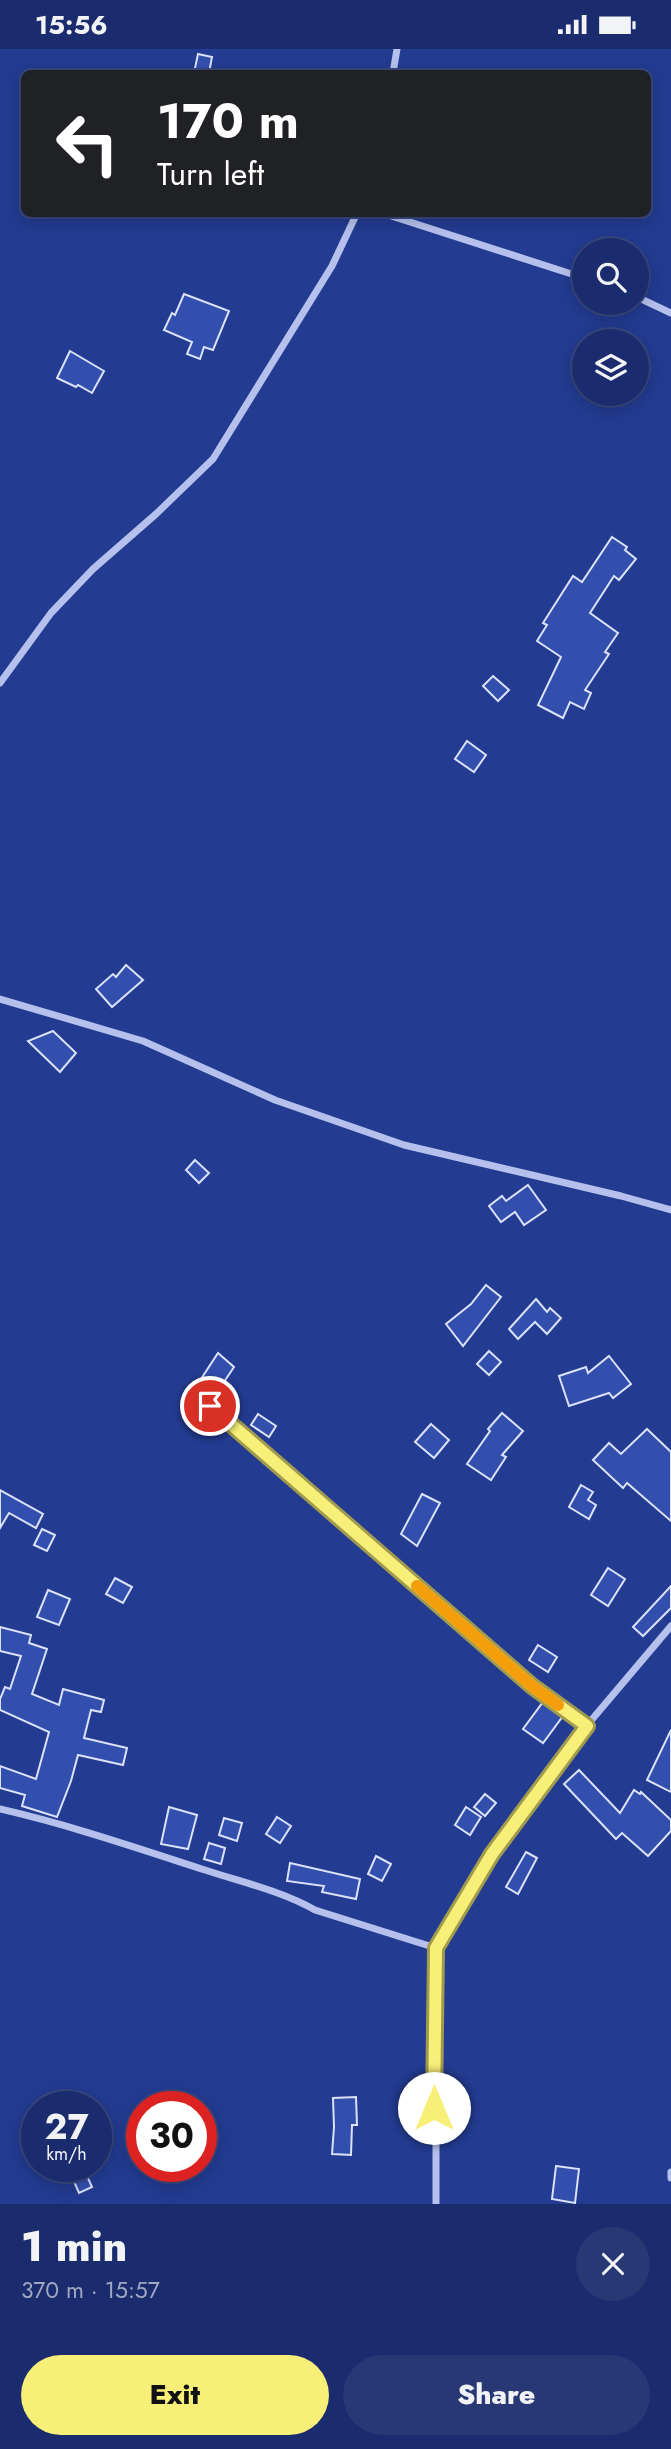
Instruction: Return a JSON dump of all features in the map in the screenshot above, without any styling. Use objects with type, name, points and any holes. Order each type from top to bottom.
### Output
[{"type":"street","points":[[394,70],[397,49]]},
{"type":"street","points":[[0,683],[51,614],[76,587],[213,459],[332,266],[356,217]]},
{"type":"street","points":[[394,217],[572,274]]},
{"type":"street","points":[[649,303],[671,313]]},
{"type":"street","points":[[0,999],[143,1041],[275,1100],[404,1145],[671,1210]]},
{"type":"street","points":[[210,1406],[522,1677],[587,1726]]},
{"type":"street","points":[[436,2204],[436,1948],[492,1854],[587,1726],[671,1626]]},
{"type":"street","points":[[0,1809],[61,1823],[301,1902],[315,1910],[436,1948]]},
{"type":"street","points":[[671,2172],[671,2178]]},
{"type":"building","points":[[198,54],[212,57],[210,70],[195,70]]},
{"type":"building","points":[[184,294],[229,311],[213,350],[204,347],[200,359],[187,354],[192,342],[164,330],[172,313],[175,315]]},
{"type":"building","points":[[70,351],[104,371],[92,393],[57,378]]},
{"type":"building","points":[[612,537],[627,547],[625,550],[636,559],[619,580],[614,576],[590,613],[618,633],[605,652],[609,654],[585,690],[591,693],[584,709],[570,702],[563,718],[538,705],[561,657],[537,641],[547,625],[543,623],[573,576],[582,582]]},
{"type":"building","points":[[493,676],[509,690],[498,701],[483,686]]},
{"type":"building","points":[[467,741],[486,755],[474,772],[455,759]]},
{"type":"building","points":[[126,965],[143,980],[112,1007],[96,989],[113,974],[116,977]]},
{"type":"building","points":[[53,1031],[76,1053],[60,1072],[28,1041]]},
{"type":"building","points":[[195,1160],[209,1173],[199,1183],[186,1170]]},
{"type":"building","points":[[528,1185],[546,1210],[524,1225],[515,1212],[501,1222],[489,1206],[502,1196],[506,1201]]},
{"type":"building","points":[[486,1285],[501,1297],[463,1346],[446,1324],[471,1304]]},
{"type":"building","points":[[536,1299],[547,1312],[550,1308],[561,1318],[547,1334],[535,1322],[518,1339],[509,1329]]},
{"type":"building","points":[[489,1351],[501,1362],[489,1375],[477,1364]]},
{"type":"building","points":[[218,1353],[234,1367],[216,1394],[199,1382]]},
{"type":"building","points":[[609,1356],[631,1384],[613,1398],[609,1393],[569,1406],[559,1376],[586,1367],[588,1373]]},
{"type":"building","points":[[502,1413],[523,1431],[502,1455],[506,1457],[491,1480],[467,1464],[490,1431],[488,1429]]},
{"type":"building","points":[[258,1414],[276,1426],[269,1437],[251,1425]]},
{"type":"building","points":[[431,1424],[449,1440],[434,1458],[415,1442]]},
{"type":"building","points":[[647,1429],[671,1452],[671,1521],[627,1483],[623,1488],[593,1460],[609,1443],[621,1454]]},
{"type":"building","points":[[581,1485],[593,1492],[588,1500],[596,1505],[589,1519],[569,1507]]},
{"type":"building","points":[[0,1490],[43,1514],[36,1528],[9,1513],[0,1528]]},
{"type":"building","points":[[422,1494],[440,1503],[417,1546],[401,1534]]},
{"type":"building","points":[[42,1529],[55,1535],[47,1551],[34,1545]]},
{"type":"building","points":[[608,1568],[625,1579],[608,1606],[591,1595]]},
{"type":"building","points":[[115,1578],[132,1587],[123,1603],[106,1594]]},
{"type":"building","points":[[671,1586],[671,1608],[643,1636],[633,1627]]},
{"type":"building","points":[[48,1590],[70,1599],[59,1625],[37,1617]]},
{"type":"building","points":[[0,1627],[31,1635],[29,1643],[47,1649],[32,1694],[59,1705],[63,1689],[104,1700],[101,1712],[91,1710],[84,1738],[127,1748],[123,1765],[78,1755],[57,1817],[22,1806],[25,1795],[0,1788],[0,1766],[36,1779],[49,1732],[0,1710],[0,1699],[5,1687],[10,1689],[21,1656],[0,1651]]},
{"type":"building","points":[[538,1645],[557,1657],[548,1672],[529,1660]]},
{"type":"building","points":[[543,1702],[563,1716],[543,1743],[523,1729]]},
{"type":"building","points":[[671,1730],[671,1792],[647,1780]]},
{"type":"building","points":[[579,1770],[620,1813],[634,1790],[640,1794],[641,1792],[671,1820],[671,1831],[648,1856],[622,1833],[616,1839],[564,1784]]},
{"type":"building","points":[[485,1794],[496,1803],[485,1816],[474,1807]]},
{"type":"building","points":[[169,1807],[197,1815],[188,1849],[161,1844]]},
{"type":"building","points":[[466,1807],[481,1817],[470,1835],[455,1825]]},
{"type":"building","points":[[277,1817],[291,1826],[280,1843],[266,1834]]},
{"type":"building","points":[[224,1818],[242,1823],[237,1841],[219,1835]]},
{"type":"building","points":[[209,1843],[225,1848],[221,1864],[204,1859]]},
{"type":"building","points":[[526,1852],[537,1858],[518,1894],[506,1887]]},
{"type":"building","points":[[376,1856],[391,1864],[382,1881],[368,1874]]},
{"type":"building","points":[[290,1863],[360,1879],[356,1899],[322,1892],[324,1886],[287,1881]]},
{"type":"building","points":[[356,2097],[357,2125],[352,2125],[351,2155],[332,2154],[333,2098]]},
{"type":"building","points":[[556,2166],[579,2169],[575,2203],[552,2199]]},
{"type":"building","points":[[74,2182],[90,2182],[92,2187],[79,2193]]},
{"type":"slow traffic","points":[[417,1586],[532,1686],[558,1705]]},
{"type":"route","points":[[210,1406],[532,1686],[587,1726],[492,1854],[436,1948],[434,2108]]}]
